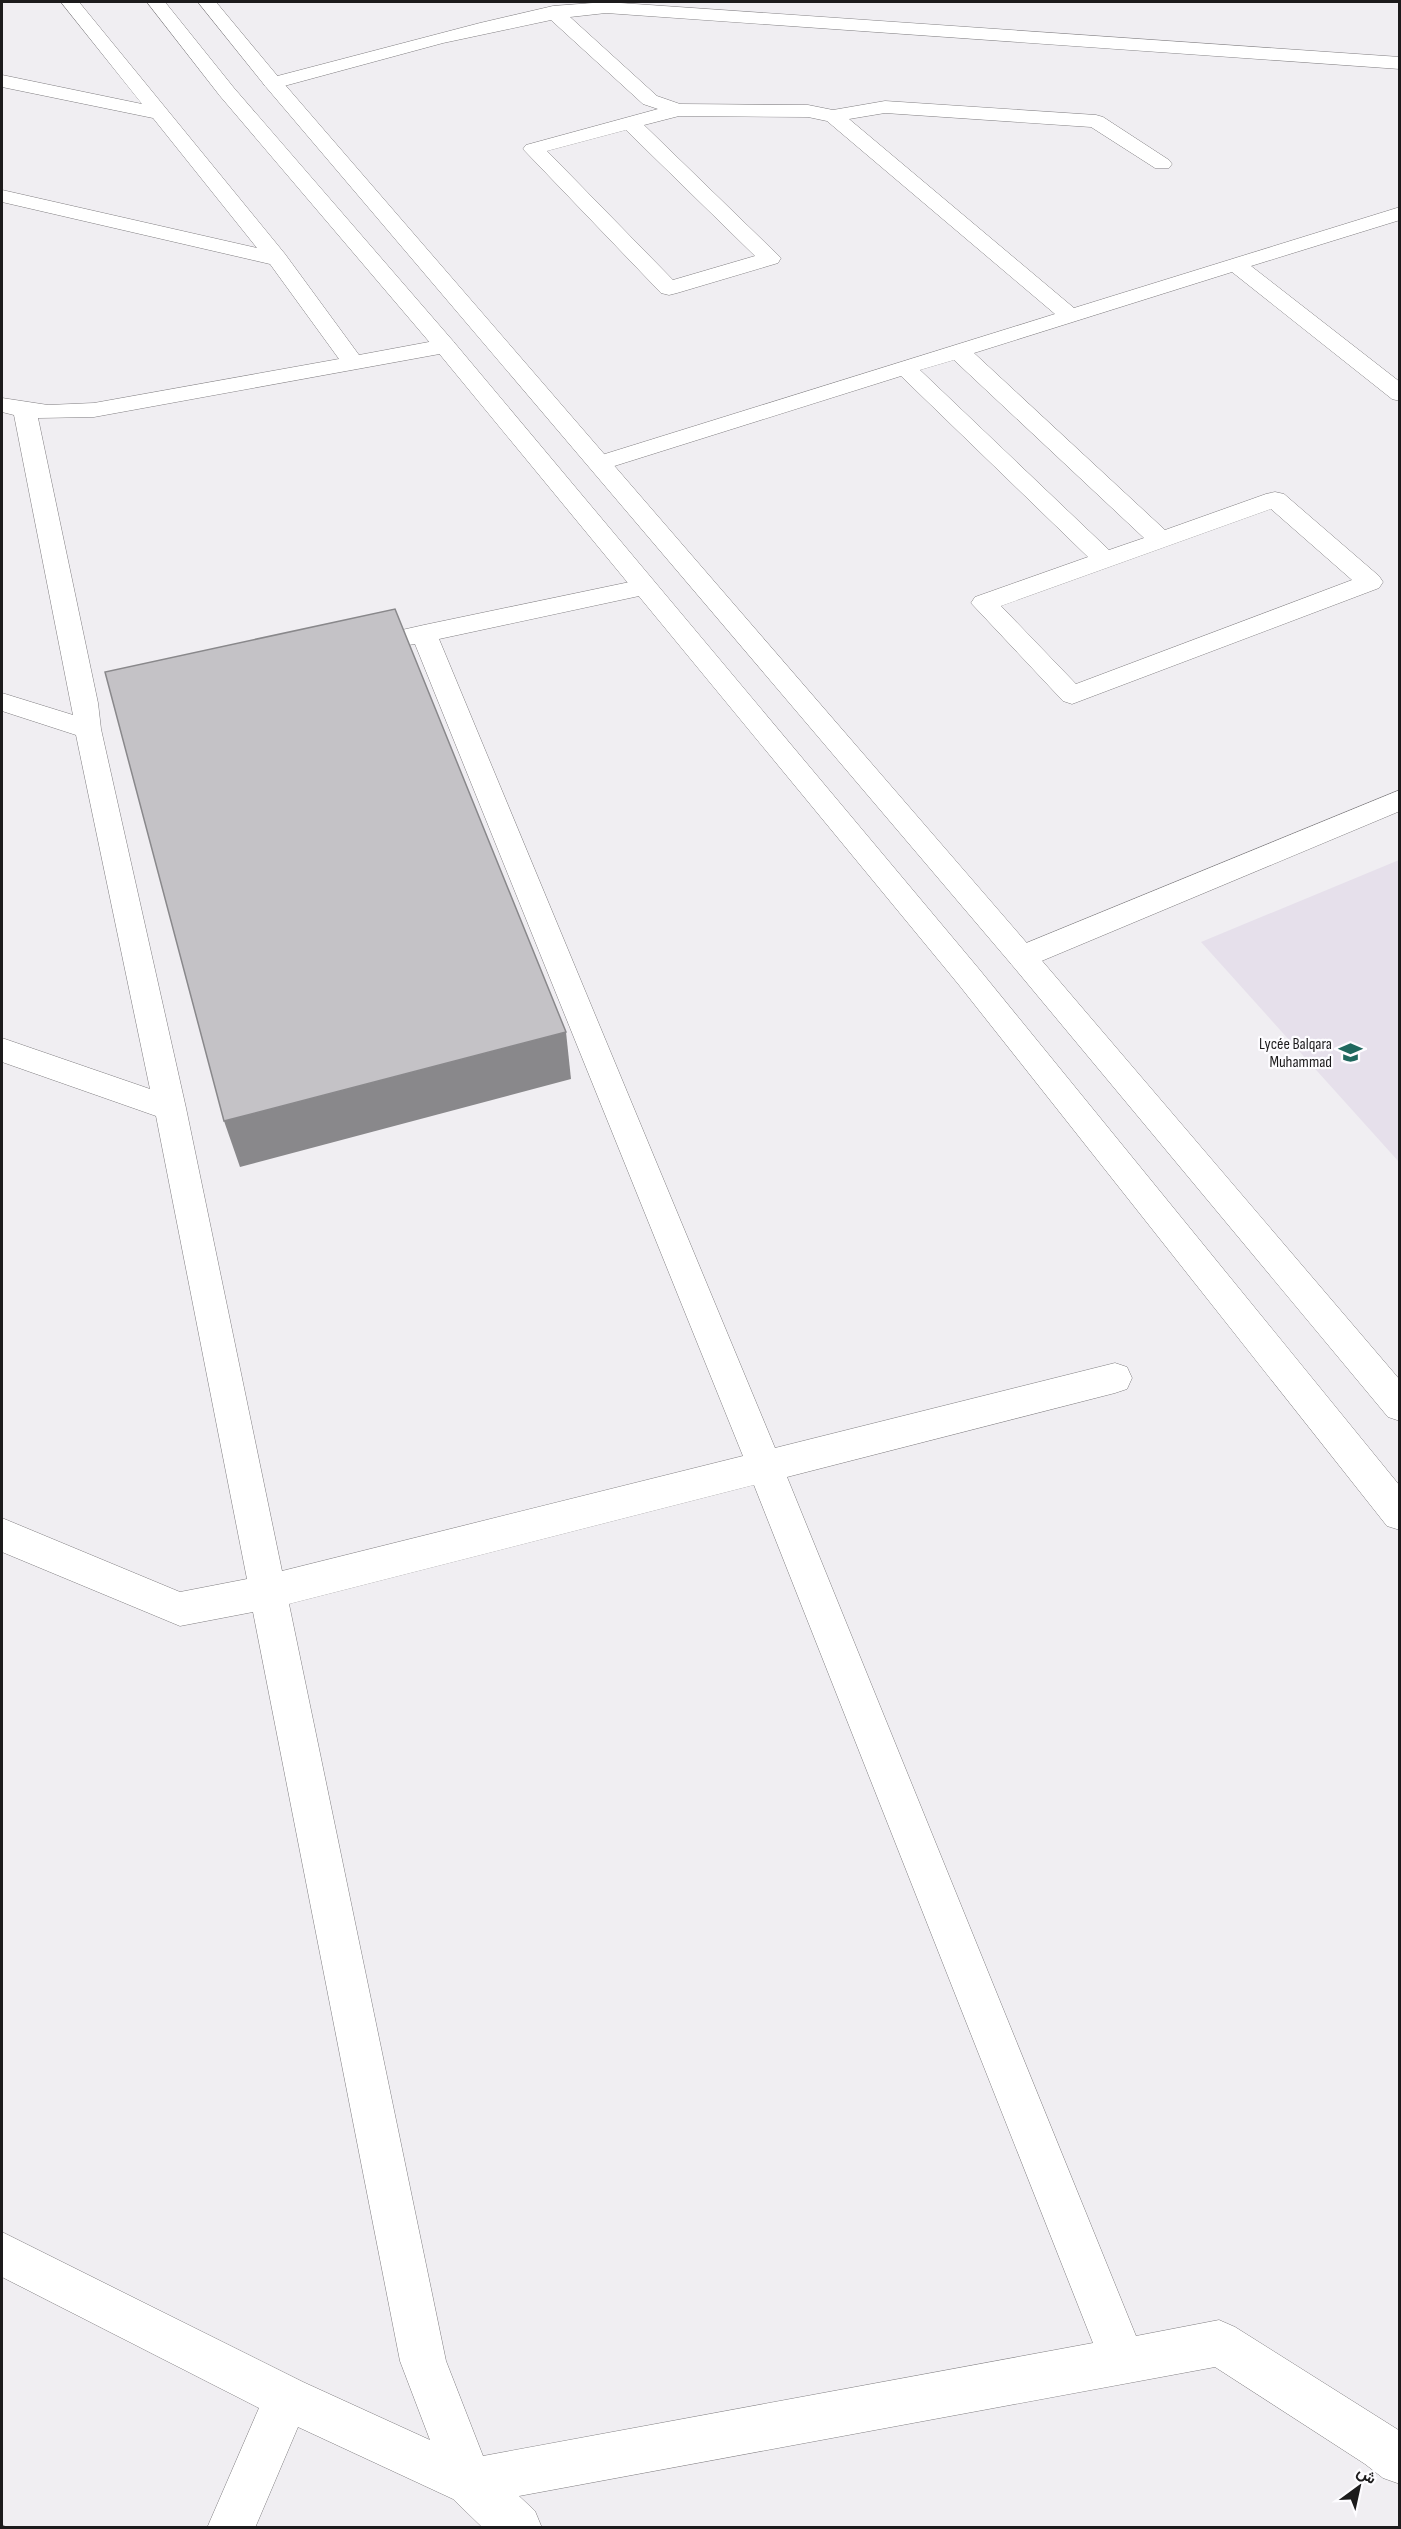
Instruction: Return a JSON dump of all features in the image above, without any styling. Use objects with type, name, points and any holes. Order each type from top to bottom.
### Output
[{"type":"street","points":[[70,2],[277,259],[353,362]]},
{"type":"street","points":[[156,2],[227,92],[445,346],[969,977],[1400,1514]]},
{"type":"street","points":[[207,2],[273,83],[1022,957],[1400,1407]]},
{"type":"street","points":[[273,83],[510,20],[553,12],[606,7],[1400,63]]},
{"type":"street","points":[[553,12],[650,100],[678,110]]},
{"type":"street","points":[[2,81],[159,113]]},
{"type":"street","points":[[630,123],[770,258],[669,288],[533,149],[678,110],[808,111],[833,116],[885,107],[1096,122],[1162,164]]},
{"type":"street","points":[[833,116],[1071,316]]},
{"type":"street","points":[[2,195],[277,259]]},
{"type":"street","points":[[600,463],[1400,213]]},
{"type":"street","points":[[1235,264],[1400,394]]},
{"type":"street","points":[[445,346],[94,410],[50,413],[14,408],[94,710],[170,1108],[423,2361],[470,2482]]},
{"type":"street","points":[[958,351],[1161,540]]},
{"type":"street","points":[[905,368],[1105,560]]},
{"type":"street","points":[[1275,499],[1370,582],[1072,695],[984,603],[1161,540],[1275,499]]},
{"type":"street","points":[[377,643],[644,586]]},
{"type":"street","points":[[423,633],[765,1467],[1123,2361]]},
{"type":"street","points":[[2,702],[94,710]]},
{"type":"street","points":[[1022,957],[1400,800]]},
{"type":"street","points":[[2,1050],[170,1108]]},
{"type":"street","points":[[2,1535],[180,1609],[267,1592],[1115,1378]]},
{"type":"street","points":[[2,2254],[287,2398],[470,2482],[518,2528]]},
{"type":"street","points":[[470,2482],[1219,2343],[1382,2447],[1400,2461]]},
{"type":"street","points":[[231,2528],[287,2398]]},
{"type":"shaded area","name":"Lycée Balqara Muhammad","points":[[1399,860],[1399,1162],[1201,942]]},
{"type":"building","points":[[395,609],[566,1032],[224,1121],[105,672]]},
{"type":"place","name":"Lycée Balqara Muhammad","points":[[1350,1052]]}]
